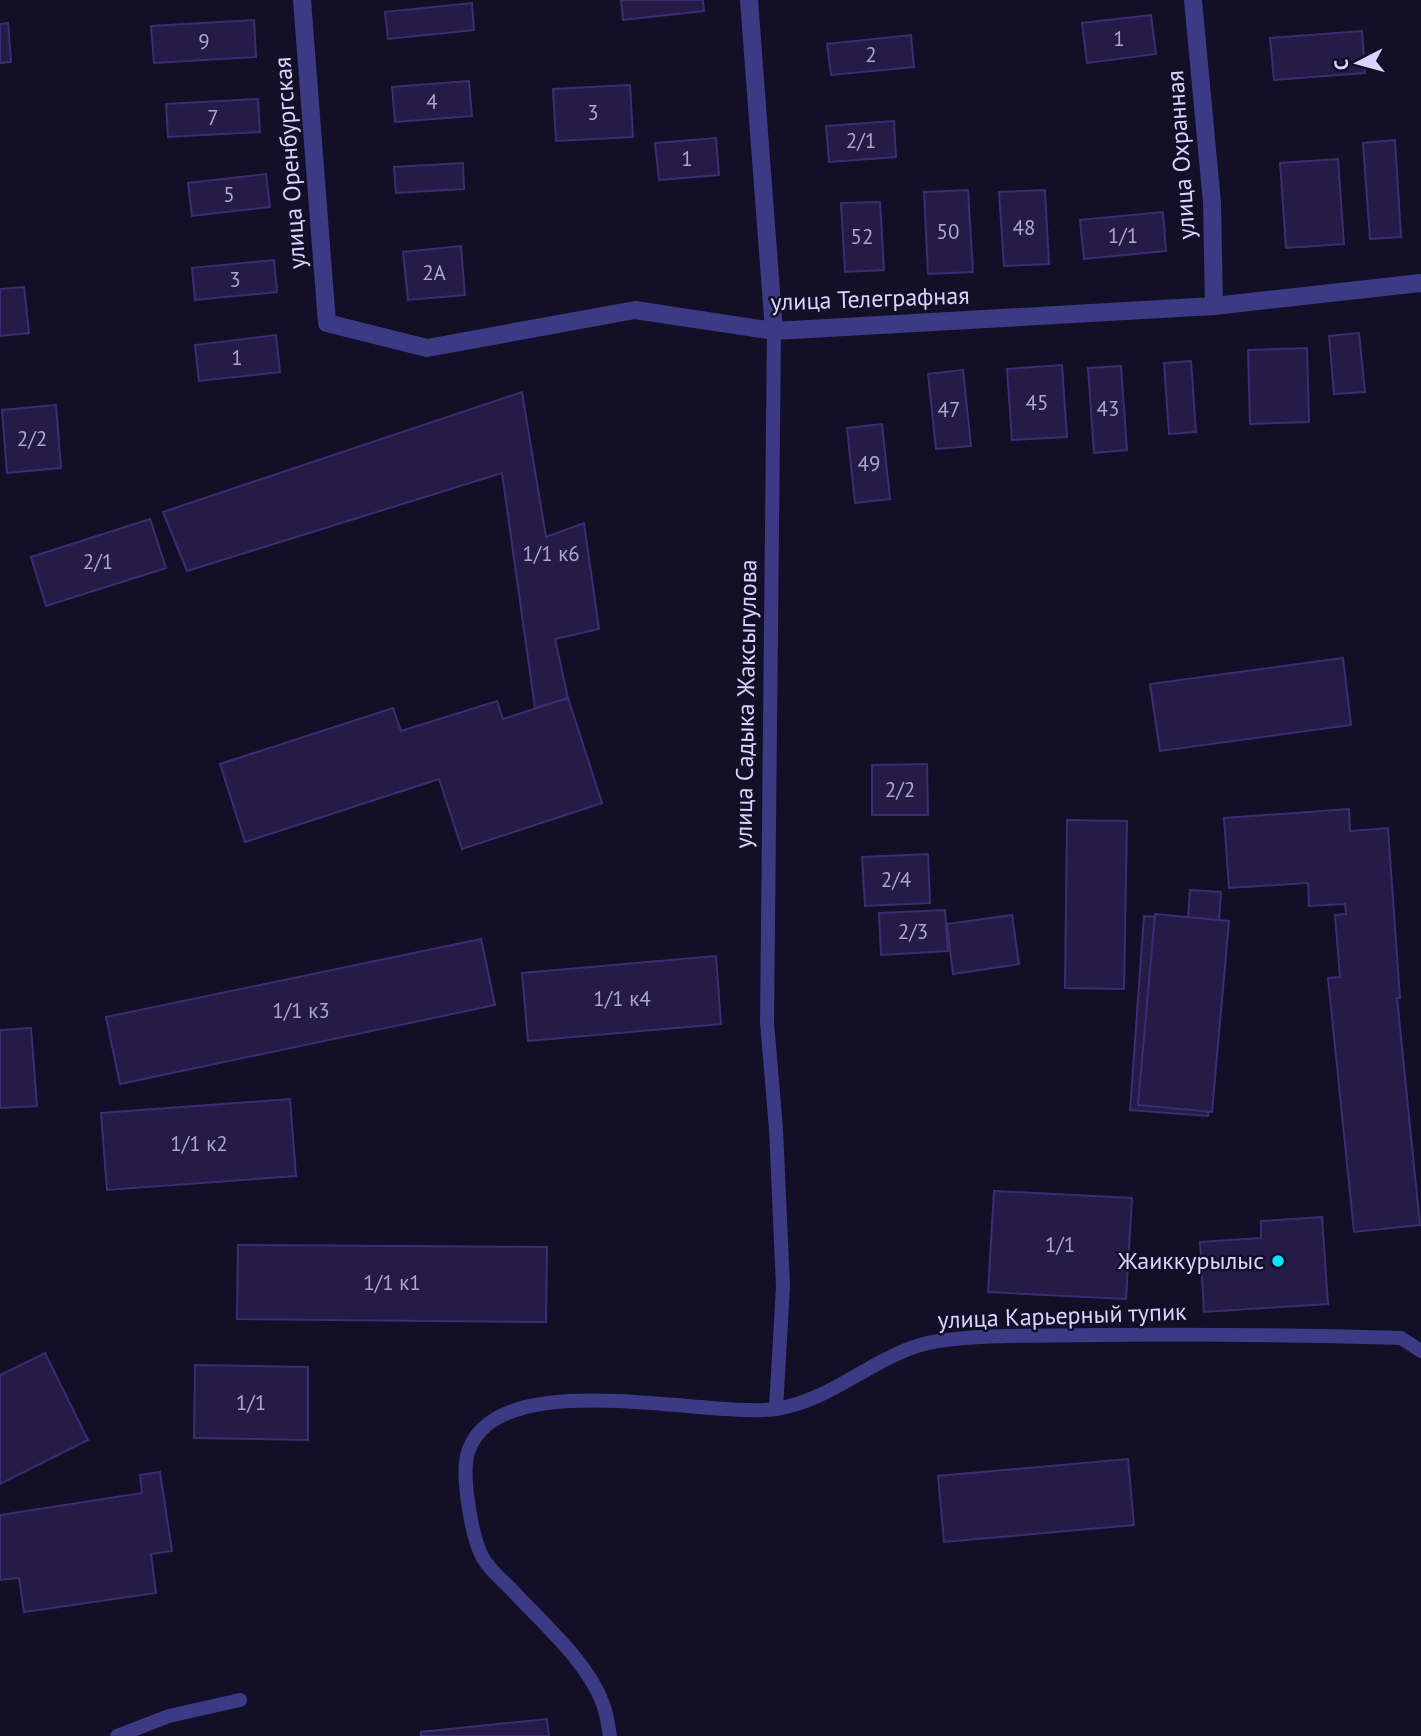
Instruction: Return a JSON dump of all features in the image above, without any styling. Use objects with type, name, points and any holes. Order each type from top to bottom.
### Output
[{"type":"street","name":"улица Оренбургская","points":[[302,0],[327,323]]},
{"type":"street","name":"улица Садыка Жаксыгулова","points":[[749,0],[774,331]]},
{"type":"street","name":"улица Охранная","points":[[1193,0],[1212,203],[1214,306]]},
{"type":"street","name":"улица Телеграфная","points":[[327,323],[427,348],[635,310],[774,331],[1214,306],[1421,283]]},
{"type":"lane","name":"улица Садыка Жаксыгулова","points":[[774,331],[767,1022],[776,1129],[783,1286],[776,1409]]},
{"type":"lane","name":"улица Карьерный тупик","points":[[610,1736],[603,1703],[577,1662],[483,1558],[467,1501],[466,1479],[467,1455],[486,1423],[514,1411],[561,1400],[776,1409],[840,1387],[871,1366],[935,1342],[1008,1337],[1244,1333],[1401,1338],[1421,1351]]},
{"type":"lane","points":[[117,1736],[169,1716],[240,1700]]},
{"type":"building","points":[[621,0],[703,0],[704,11],[623,20]]},
{"type":"building","points":[[472,3],[474,30],[388,39],[385,12]]},
{"type":"building","points":[[1151,15],[1156,54],[1087,63],[1082,23]]},
{"type":"building","points":[[254,20],[256,57],[154,63],[151,26]]},
{"type":"building","points":[[8,23],[11,62],[0,63],[0,24]]},
{"type":"building","points":[[1362,31],[1365,73],[1274,80],[1270,38]]},
{"type":"building","points":[[911,35],[914,67],[831,75],[827,44]]},
{"type":"building","points":[[469,81],[472,116],[395,122],[392,87]]},
{"type":"building","points":[[630,85],[633,137],[556,141],[553,89]]},
{"type":"building","points":[[258,99],[260,132],[168,137],[166,104]]},
{"type":"building","points":[[894,121],[896,157],[829,162],[826,126]]},
{"type":"building","points":[[716,138],[719,175],[659,180],[655,143]]},
{"type":"building","points":[[1395,140],[1401,237],[1370,239],[1363,143]]},
{"type":"building","points":[[1338,159],[1344,244],[1286,248],[1280,163]]},
{"type":"building","points":[[463,163],[464,189],[396,193],[394,167]]},
{"type":"building","points":[[266,174],[270,207],[192,216],[188,183]]},
{"type":"building","points":[[968,190],[973,272],[928,274],[924,192]]},
{"type":"building","points":[[1045,190],[1049,264],[1004,266],[999,192]]},
{"type":"building","points":[[880,202],[884,270],[845,272],[841,203]]},
{"type":"building","points":[[1163,212],[1166,251],[1084,259],[1080,220]]},
{"type":"building","points":[[461,246],[465,295],[408,300],[403,252]]},
{"type":"building","points":[[274,260],[277,292],[195,300],[192,268]]},
{"type":"building","points":[[24,287],[29,333],[0,336],[0,289]]},
{"type":"building","points":[[1359,333],[1365,392],[1334,394],[1329,336]]},
{"type":"building","points":[[276,335],[280,372],[199,381],[195,345]]},
{"type":"building","points":[[1307,348],[1309,422],[1250,424],[1248,350]]},
{"type":"building","points":[[1191,361],[1196,432],[1169,434],[1164,363]]},
{"type":"building","points":[[1062,365],[1067,437],[1012,440],[1007,369]]},
{"type":"building","points":[[1121,366],[1127,450],[1094,453],[1088,368]]},
{"type":"building","points":[[963,370],[971,446],[936,449],[928,374]]},
{"type":"building","points":[[522,392],[546,537],[584,523],[599,629],[555,639],[568,698],[535,708],[502,473],[187,571],[163,512]]},
{"type":"building","points":[[56,405],[61,468],[7,473],[2,410]]},
{"type":"building","points":[[882,424],[890,499],[855,503],[847,428]]},
{"type":"building","points":[[150,519],[166,568],[46,606],[31,557]]},
{"type":"building","points":[[1343,658],[1351,725],[1160,751],[1150,684]]},
{"type":"building","points":[[568,698],[602,803],[462,849],[439,779],[245,842],[220,764],[393,708],[401,731],[497,701],[503,719]]},
{"type":"building","points":[[927,764],[928,815],[872,815],[872,765]]},
{"type":"building","points":[[1349,809],[1350,831],[1388,828],[1400,998],[1397,998],[1420,1225],[1354,1232],[1328,978],[1340,977],[1335,915],[1346,914],[1345,904],[1309,906],[1308,883],[1229,888],[1224,818]]},
{"type":"building","points":[[1067,820],[1127,821],[1124,989],[1065,988]]},
{"type":"building","points":[[928,854],[930,903],[865,906],[862,857]]},
{"type":"building","points":[[1190,890],[1221,892],[1217,951],[1220,951],[1208,1116],[1130,1110],[1144,916],[1188,919]]},
{"type":"building","points":[[945,910],[948,951],[881,955],[879,913]]},
{"type":"building","points":[[1155,914],[1229,921],[1212,1112],[1138,1105]]},
{"type":"building","points":[[1012,915],[1019,964],[953,974],[947,924]]},
{"type":"building","points":[[481,939],[495,1005],[120,1084],[106,1017]]},
{"type":"building","points":[[716,956],[721,1024],[528,1041],[522,973]]},
{"type":"building","points":[[31,1028],[37,1106],[0,1108],[0,1030]]},
{"type":"building","points":[[290,1099],[296,1176],[107,1190],[101,1113]]},
{"type":"building","points":[[994,1191],[1132,1198],[1126,1299],[988,1292]]},
{"type":"building","points":[[1322,1217],[1328,1304],[1204,1312],[1200,1242],[1261,1238],[1261,1221]]},
{"type":"building","points":[[238,1245],[547,1247],[546,1322],[237,1319]]},
{"type":"building","points":[[45,1353],[88,1440],[0,1484],[0,1375]]},
{"type":"building","points":[[195,1365],[308,1367],[308,1440],[194,1438]]},
{"type":"building","points":[[1128,1459],[1134,1525],[944,1542],[938,1476]]},
{"type":"building","points":[[160,1472],[172,1551],[151,1554],[156,1593],[24,1612],[19,1578],[0,1580],[0,1515],[142,1493],[140,1475]]},
{"type":"building","points":[[547,1719],[549,1736],[421,1736],[421,1732]]},
{"type":"place","name":"Жаиккурылыс","points":[[1278,1261]]}]
